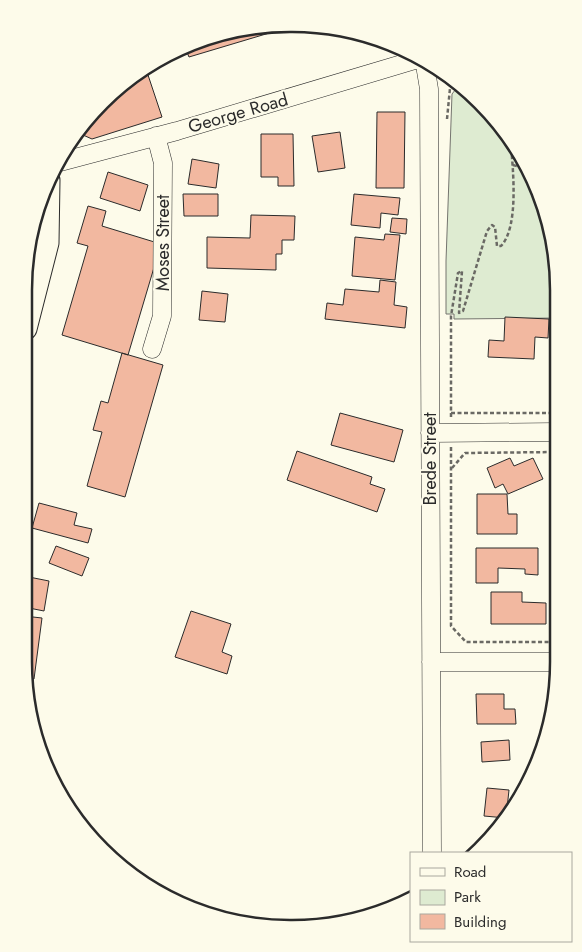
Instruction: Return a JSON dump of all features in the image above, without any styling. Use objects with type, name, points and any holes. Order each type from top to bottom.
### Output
[{"type":"main road","points":[[32,291],[48,243],[49,201]]},
{"type":"street","name":"George Road","points":[[68,160],[410,62]]},
{"type":"street","name":"Brede Street","points":[[426,71],[429,89],[432,852]]},
{"type":"street","name":"Moses Street","points":[[152,349],[162,316],[163,163],[156,136]]},
{"type":"street","points":[[430,433],[550,432]]},
{"type":"street","points":[[431,662],[550,662]]},
{"type":"path","points":[[451,420],[451,316],[458,273],[462,271],[459,313],[463,311],[488,231],[492,225],[495,227],[496,246],[501,246],[509,229],[513,212],[512,156]]},
{"type":"path","points":[[512,165],[517,166]]},
{"type":"path","points":[[451,414],[550,414]]},
{"type":"path","points":[[451,445],[451,626],[466,642],[550,642]]},
{"type":"path","points":[[451,469],[466,453],[550,452]]},
{"type":"green space","points":[[454,91],[474,108],[496,134],[515,162],[530,192],[545,241],[549,274],[550,318],[454,319],[454,314],[446,314],[452,94]]},
{"type":"building","points":[[266,34],[189,57],[188,54],[192,52],[224,41]]},
{"type":"building","points":[[148,75],[162,117],[92,139],[85,136],[108,108]]},
{"type":"building","points":[[377,112],[405,112],[404,188],[376,188]]},
{"type":"building","points":[[340,132],[345,168],[318,172],[312,136]]},
{"type":"building","points":[[261,134],[293,134],[294,186],[278,186],[278,177],[261,177]]},
{"type":"building","points":[[192,159],[219,164],[216,188],[188,184]]},
{"type":"building","points":[[108,172],[148,185],[140,211],[100,198]]},
{"type":"building","points":[[183,194],[218,194],[218,216],[184,216]]},
{"type":"building","points":[[354,194],[400,198],[398,215],[381,213],[380,228],[351,225]]},
{"type":"building","points":[[88,206],[106,211],[102,226],[161,244],[128,355],[62,335],[88,246],[77,243]]},
{"type":"building","points":[[251,215],[295,216],[294,240],[282,240],[282,254],[276,254],[276,270],[207,268],[207,237],[250,238]]},
{"type":"building","points":[[392,218],[407,219],[406,234],[390,232]]},
{"type":"building","points":[[385,234],[400,235],[395,280],[352,276],[355,237],[384,240]]},
{"type":"building","points":[[380,280],[396,282],[394,305],[407,307],[405,328],[325,319],[327,303],[343,305],[345,289],[379,292]]},
{"type":"building","points":[[202,291],[228,294],[225,322],[199,320]]},
{"type":"building","points":[[505,317],[549,319],[548,338],[535,337],[534,359],[488,357],[489,340],[504,341]]},
{"type":"building","points":[[122,353],[163,365],[125,497],[87,486],[102,432],[93,430],[101,401],[108,403]]},
{"type":"building","points":[[340,413],[403,430],[394,462],[331,445]]},
{"type":"building","points":[[297,451],[372,477],[370,484],[385,489],[377,512],[287,480]]},
{"type":"building","points":[[510,458],[514,466],[533,458],[543,479],[508,494],[503,484],[495,488],[487,468]]},
{"type":"building","points":[[477,494],[507,494],[508,514],[517,514],[517,534],[477,534]]},
{"type":"building","points":[[39,503],[77,513],[74,525],[92,529],[88,543],[32,528]]},
{"type":"building","points":[[56,546],[89,558],[82,576],[49,563]]},
{"type":"building","points":[[476,548],[538,548],[538,575],[525,574],[525,569],[498,568],[498,583],[476,583]]},
{"type":"building","points":[[32,578],[49,581],[44,611],[32,609]]},
{"type":"building","points":[[491,592],[522,592],[522,602],[546,603],[546,624],[491,624]]},
{"type":"building","points":[[191,611],[231,624],[222,652],[232,656],[227,674],[175,657]]},
{"type":"building","points":[[32,617],[42,618],[34,679],[32,661]]},
{"type":"building","points":[[476,694],[504,694],[504,709],[515,709],[516,724],[477,724]]},
{"type":"building","points":[[509,740],[510,760],[482,762],[481,742]]},
{"type":"building","points":[[487,788],[509,790],[508,802],[497,817],[484,816]]}]
